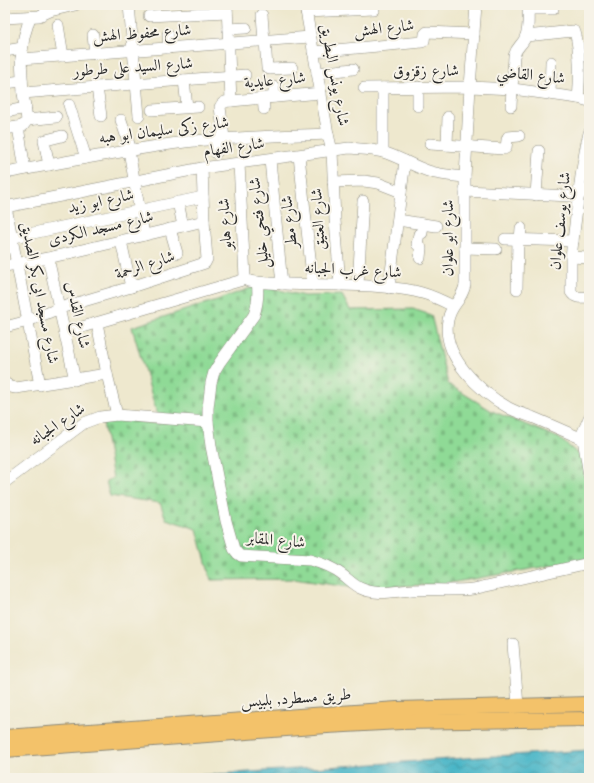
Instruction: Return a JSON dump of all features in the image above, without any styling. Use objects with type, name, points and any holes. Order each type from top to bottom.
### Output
[{"type":"main road","name":"طريق مسطرد, بلبيس","points":[[5,737],[397,709],[587,704]]},
{"type":"main road","points":[[587,704],[588,719]]},
{"type":"main road","name":"طريق مسطرد, بلبيس","points":[[5,750],[327,726],[401,722],[588,719]]},
{"type":"street","points":[[5,18],[30,17],[44,14],[50,8],[75,5]]},
{"type":"street","points":[[129,5],[139,116]]},
{"type":"street","name":"شارع ابو علوان","points":[[476,5],[465,177],[466,285],[459,300],[453,306],[448,319],[447,332],[450,346],[456,358],[470,378],[489,395],[510,408],[583,439]]},
{"type":"street","points":[[511,106],[515,52],[526,38],[528,7],[553,9]]},
{"type":"street","points":[[149,16],[227,8],[231,101],[224,102],[220,107],[219,139],[216,153]]},
{"type":"street","points":[[306,9],[374,9]]},
{"type":"street","name":"شارع يونس البطريق","points":[[306,9],[332,151]]},
{"type":"street","points":[[262,15],[267,68],[292,68]]},
{"type":"street","points":[[5,129],[23,126],[27,120],[22,81],[22,54],[30,17]]},
{"type":"street","points":[[58,25],[63,56]]},
{"type":"street","points":[[228,29],[246,28]]},
{"type":"street","name":"شارع الهش","points":[[313,52],[422,42],[424,41],[425,34],[427,32],[474,34]]},
{"type":"street","points":[[526,36],[575,32],[578,53],[579,87],[584,99]]},
{"type":"street","points":[[168,34],[169,48]]},
{"type":"street","points":[[93,35],[95,54]]},
{"type":"street","name":"شارع محفوظ الهش","points":[[5,52],[63,56],[310,37]]},
{"type":"street","points":[[550,94],[551,62]]},
{"type":"street","points":[[317,73],[353,69]]},
{"type":"street","name":"شارع السيد على طرطور","points":[[23,93],[245,75]]},
{"type":"street","points":[[152,110],[193,107],[184,80]]},
{"type":"street","points":[[5,83],[22,81]]},
{"type":"street","points":[[97,87],[101,116]]},
{"type":"street","points":[[418,87],[418,106]]},
{"type":"street","name":"شارع زقزوق","points":[[364,88],[470,87]]},
{"type":"street","name":"شارع القاضي","points":[[470,87],[513,89],[584,99]]},
{"type":"street","name":"شارع زقزوق","points":[[383,88],[383,152]]},
{"type":"street","name":"شارع عايدية","points":[[231,101],[321,93]]},
{"type":"street","points":[[69,105],[86,158]]},
{"type":"street","points":[[5,112],[26,108]]},
{"type":"street","points":[[27,120],[56,117]]},
{"type":"street","points":[[447,145],[448,117]]},
{"type":"street","points":[[121,120],[130,150],[144,235]]},
{"type":"street","points":[[18,127],[25,169]]},
{"type":"street","name":"شارع يوسف علوان","points":[[589,133],[571,257],[571,292],[577,297],[589,297]]},
{"type":"street","name":"شارع زكى سليمان ابو هبه","points":[[5,173],[130,150],[185,142],[328,134]]},
{"type":"street","points":[[49,165],[44,141],[62,136]]},
{"type":"street","points":[[430,144],[504,149],[506,147],[506,140],[508,137],[520,136]]},
{"type":"street","name":"شارع الفهام","points":[[6,207],[202,168],[270,160],[349,148],[383,152],[431,172],[465,177]]},
{"type":"street","name":"شارع العتيق","points":[[332,151],[340,285]]},
{"type":"street","points":[[536,195],[539,151]]},
{"type":"street","name":"شارع مطر","points":[[298,156],[313,285]]},
{"type":"street","name":"شارع فتحي خليل","points":[[270,160],[282,284]]},
{"type":"street","points":[[390,288],[405,160]]},
{"type":"street","name":"شارع هابو","points":[[239,164],[245,277],[250,281]]},
{"type":"street","name":"شارع الرحمة","points":[[5,328],[28,321],[60,308],[205,263],[207,259],[202,168]]},
{"type":"street","points":[[333,182],[364,181],[401,192]]},
{"type":"street","points":[[465,191],[570,196],[579,195],[589,189]]},
{"type":"street","name":"شارع ابو زيد","points":[[9,238],[120,210],[140,210],[203,197]]},
{"type":"street","points":[[358,285],[363,200]]},
{"type":"street","points":[[178,202],[183,226]]},
{"type":"street","name":"شارع مسجد ابى بكر الصديق","points":[[6,207],[9,238],[17,264],[40,385]]},
{"type":"street","points":[[398,220],[436,226]]},
{"type":"street","name":"شارع مسجد الكردى","points":[[5,266],[48,258],[204,221]]},
{"type":"street","points":[[420,258],[421,248],[417,244],[418,234],[422,233],[423,224]]},
{"type":"street","points":[[517,289],[519,240],[521,228]]},
{"type":"street","points":[[170,229],[177,253]]},
{"type":"street","points":[[505,239],[573,241]]},
{"type":"street","points":[[121,241],[131,287]]},
{"type":"street","points":[[465,248],[496,249]]},
{"type":"street","points":[[571,257],[589,258]]},
{"type":"street","name":"شارع القدس","points":[[48,258],[75,380]]},
{"type":"street","name":"شارع غرب الجبانه","points":[[65,332],[250,281],[282,284],[358,285],[406,289],[422,293],[453,306]]},
{"type":"street","name":"شارع المقابر","points":[[250,281],[259,290],[254,315],[214,372],[209,395],[208,422],[211,446],[226,521],[234,549],[238,554],[241,556],[310,560],[319,562],[335,570],[359,588],[372,592],[384,593],[412,590],[473,589],[589,564]]},
{"type":"street","points":[[97,323],[117,415]]},
{"type":"street","points":[[5,383],[10,387],[16,388],[107,374]]},
{"type":"street","name":"شارع الجبانه","points":[[5,482],[84,424],[100,417],[117,415],[208,422]]},
{"type":"street","points":[[589,418],[583,432],[589,475]]},
{"type":"street","points":[[513,644],[518,706]]},
{"type":"green space","points":[[259,285],[304,296],[342,295],[350,310],[413,309],[431,315],[448,384],[492,411],[559,438],[583,458],[589,503],[589,559],[444,584],[355,588],[294,579],[211,580],[197,529],[166,519],[160,503],[110,496],[106,481],[113,478],[102,417],[160,424],[132,327]]},
{"type":"water","points":[[589,750],[589,778],[157,778]]}]
